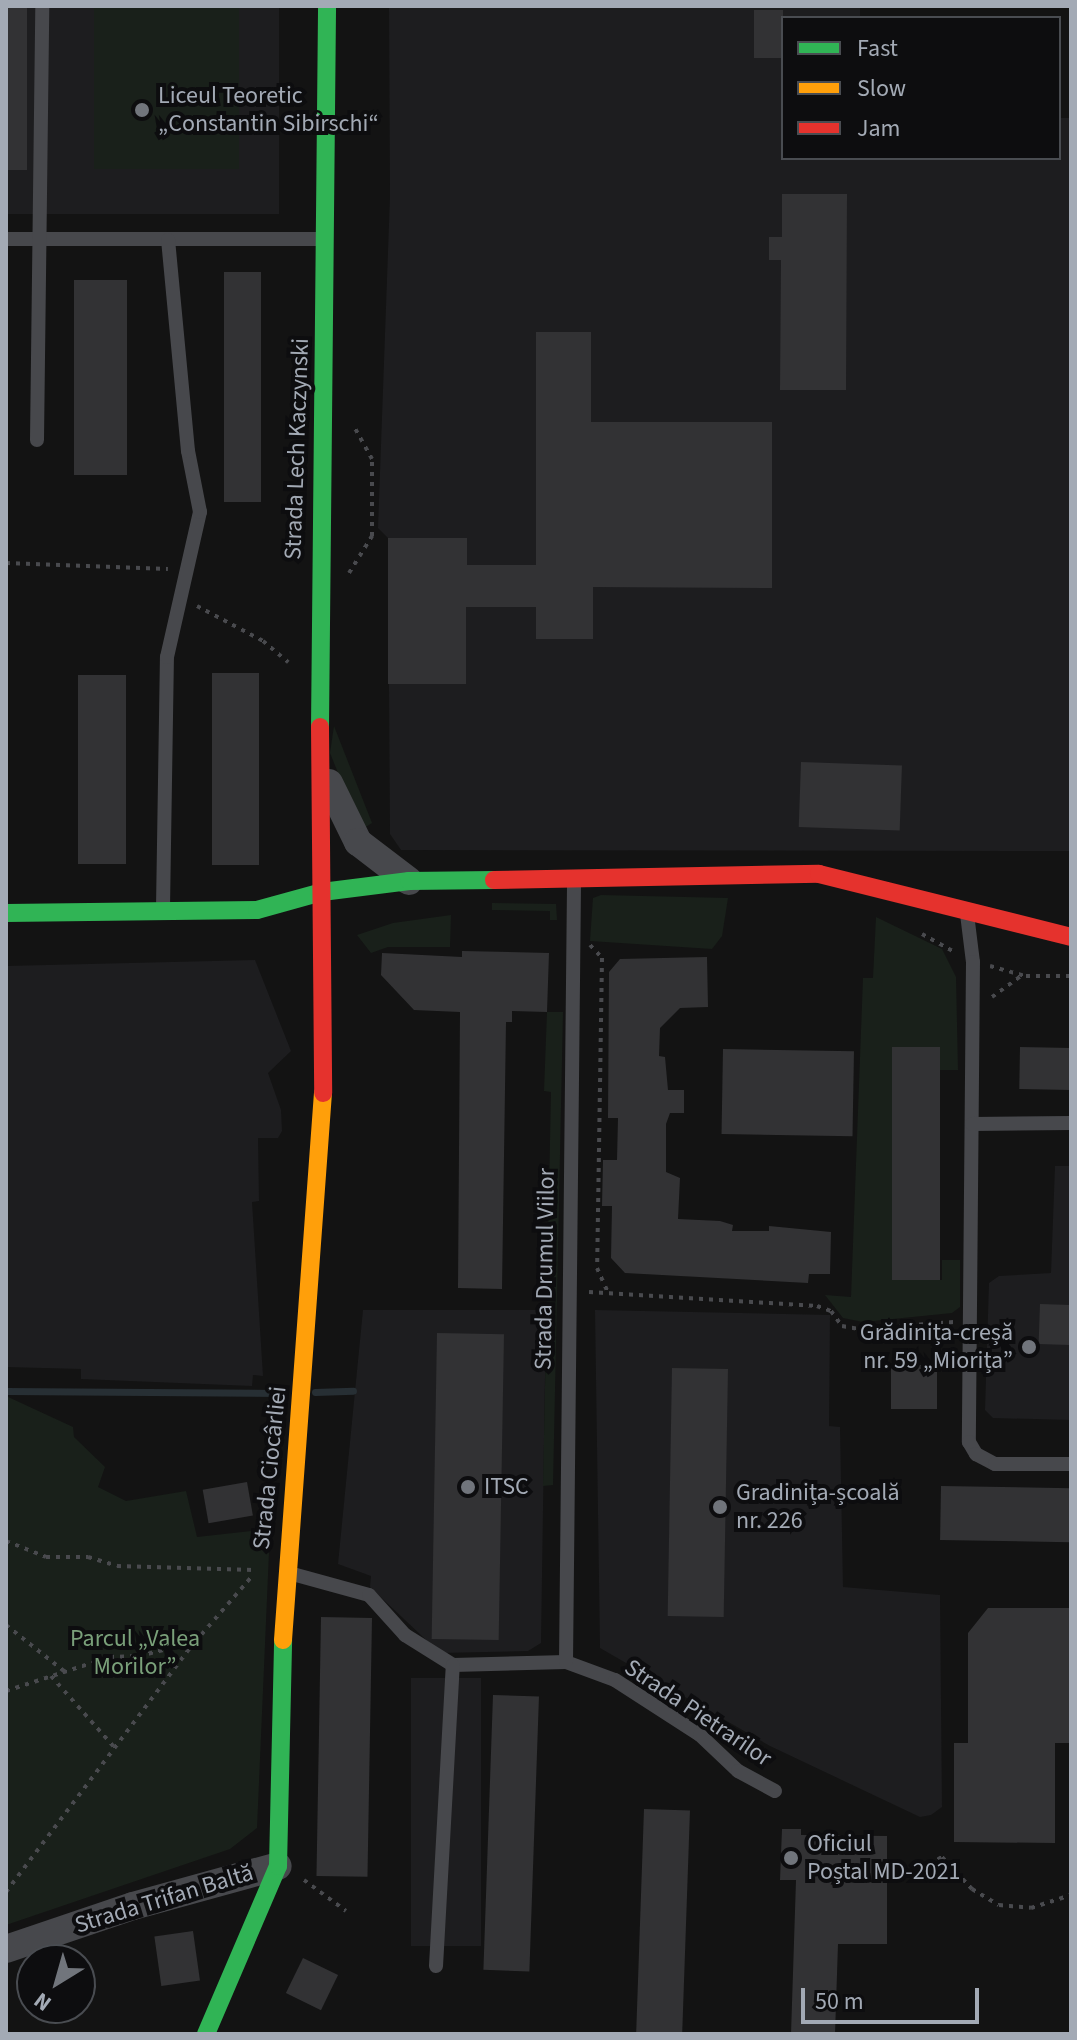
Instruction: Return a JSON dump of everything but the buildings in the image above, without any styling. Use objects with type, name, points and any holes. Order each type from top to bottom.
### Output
[{"type":"street","name":"Strada Lech Kaczynski","points":[[322,892],[317,595],[328,238],[327,6]]},
{"type":"street","points":[[320,756],[333,798],[358,842],[409,881]]},
{"type":"street","points":[[6,913],[264,910],[322,892],[409,881],[819,874],[967,914],[1071,937]]},
{"type":"street","name":"Strada Ciocârliei","points":[[206,2034],[278,1866],[285,1572],[311,1296],[325,1062],[322,892]]},
{"type":"street","name":"Strada Trifan Baltă","points":[[6,1949],[133,1906],[278,1866]]},
{"type":"lane","points":[[37,440],[36,239],[42,6]]},
{"type":"lane","points":[[6,239],[328,238]]},
{"type":"lane","points":[[162,913],[167,657],[190,569],[200,512],[188,451],[168,240]]},
{"type":"lane","name":"Strada Drumul Viilor","points":[[566,1662],[566,1290],[574,878]]},
{"type":"lane","points":[[967,914],[973,962],[969,1442],[985,1459],[995,1464],[1071,1464]]},
{"type":"lane","points":[[972,1124],[1071,1123]]},
{"type":"lane","points":[[285,1572],[369,1595],[405,1635],[453,1665],[436,1966]]},
{"type":"lane","name":"Strada Pietrarilor","points":[[453,1665],[566,1662],[615,1680],[700,1735],[738,1771],[775,1791]]},
{"type":"path","points":[[341,586],[372,536],[372,459],[355,429],[355,413]]},
{"type":"path","points":[[6,563],[190,569]]},
{"type":"path","points":[[181,594],[221,622],[263,641],[293,669]]},
{"type":"path","points":[[909,926],[973,962],[1026,976],[1071,976]]},
{"type":"path","points":[[588,931],[587,944],[600,951],[602,958],[597,1268],[608,1293]]},
{"type":"path","points":[[566,1290],[817,1306],[831,1311],[842,1326],[859,1329],[969,1321]]},
{"type":"path","points":[[6,1892],[195,1642],[288,1533]]},
{"type":"path","points":[[6,1541],[46,1557],[88,1557],[117,1566],[257,1570]]},
{"type":"path","points":[[6,1625],[65,1672]]},
{"type":"path","points":[[6,1691],[110,1657],[139,1656],[195,1642]]},
{"type":"path","points":[[51,1676],[115,1748]]},
{"type":"path","points":[[921,1870],[942,1857],[972,1889],[999,1905],[1031,1908],[1071,1895]]},
{"type":"shaded area","name":"Liceul Teoretic „Constantin Sibirschi“","points":[[6,6],[279,6],[279,214],[6,214]]},
{"type":"shaded area","points":[[389,6],[860,6],[860,16],[781,16],[781,160],[1061,160],[1061,118],[1071,118],[1071,851],[401,850],[390,834],[388,538],[378,528],[390,196]]},
{"type":"shaded area","points":[[255,960],[291,1051],[268,1073],[281,1110],[282,1131],[278,1138],[258,1138],[259,1201],[252,1202],[263,1376],[253,1375],[252,1386],[81,1379],[81,1369],[6,1367],[6,966]]},
{"type":"shaded area","name":"Grădinița-creșă nr. 59 „Miorița”","points":[[1055,1166],[1071,1166],[1071,1420],[993,1418],[985,1410],[989,1283],[999,1276],[1051,1273]]},
{"type":"shaded area","points":[[363,1310],[546,1310],[541,1643],[528,1651],[440,1653],[370,1587],[371,1576],[338,1564]]},
{"type":"shaded area","name":"Gradinița-școală nr. 226","points":[[595,1310],[830,1315],[829,1426],[840,1427],[843,1587],[940,1595],[942,1807],[931,1815],[920,1817],[770,1746],[600,1648]]},
{"type":"shaded area","points":[[411,1678],[481,1678],[481,1946],[411,1946]]},
{"type":"green space","points":[[94,6],[239,6],[239,169],[94,169]]},
{"type":"green space","points":[[334,726],[372,823],[361,830],[330,753]]},
{"type":"green space","points":[[601,895],[728,898],[722,936],[712,949],[590,941],[593,898]]},
{"type":"green space","points":[[492,903],[556,904],[557,920],[550,920],[550,911],[492,910]]},
{"type":"green space","points":[[451,915],[450,947],[388,947],[371,953],[357,935],[393,923]]},
{"type":"green space","points":[[876,917],[942,949],[956,977],[958,1070],[940,1070],[940,1047],[892,1047],[894,1279],[942,1280],[942,1260],[960,1260],[960,1307],[952,1313],[863,1322],[843,1318],[825,1295],[851,1297],[863,978],[873,978]]},
{"type":"green space","points":[[547,1012],[563,1012],[553,1485],[543,1486],[551,1092],[544,1091]]},
{"type":"green space","name":"Parcul „Valea Morilor”","points":[[6,1396],[73,1427],[74,1437],[105,1467],[98,1487],[126,1501],[186,1491],[197,1537],[270,1529],[257,1828],[230,1849],[6,1925]]},
{"type":"waterway","points":[[6,1391],[281,1393]]},
{"type":"waterway","points":[[315,1392],[353,1391]]},
{"type":"traffic: fast","points":[[320,727],[327,6]]},
{"type":"traffic: fast","points":[[6,913],[257,910],[322,892],[409,881],[494,880]]},
{"type":"traffic: fast","points":[[206,2034],[278,1866],[283,1640]]},
{"type":"traffic: slow","points":[[283,1640],[323,1093]]},
{"type":"traffic: jam","points":[[320,727],[323,1093]]},
{"type":"traffic: jam","points":[[494,880],[819,874],[1071,937]]},
{"type":"place","name":"Liceul Teoretic „Constantin Sibirschi“","points":[[142,110]]},
{"type":"place","name":"Grădinița-creșă nr. 59 „Miorița”","points":[[1029,1347]]},
{"type":"place","name":"ITSC","points":[[468,1487]]},
{"type":"place","name":"Gradinița-școală nr. 226","points":[[720,1507]]},
{"type":"place","name":"Oficiul Poștal MD-2021","points":[[791,1858]]}]
